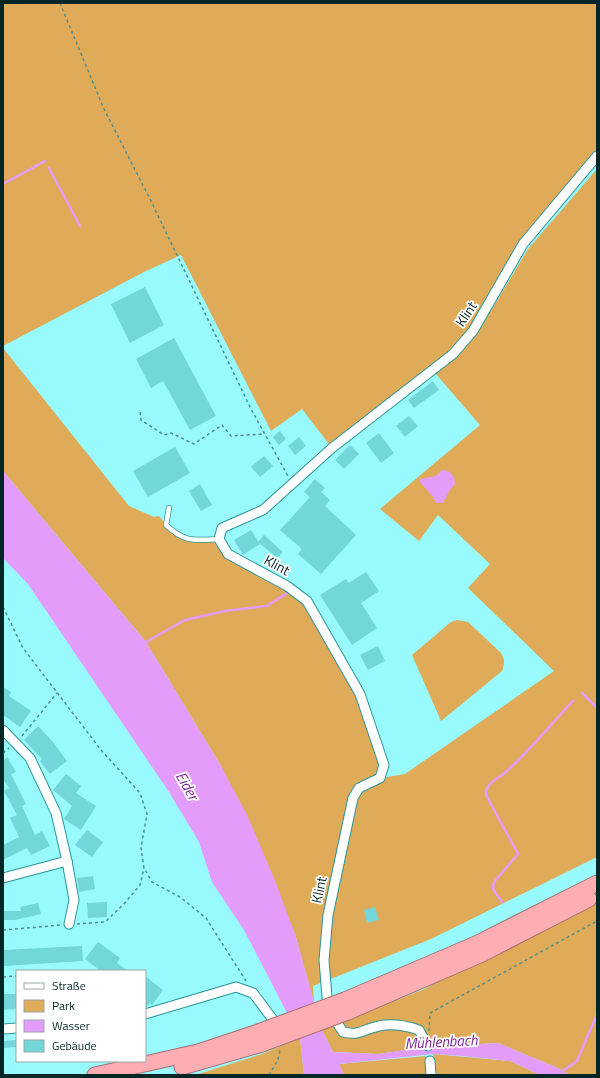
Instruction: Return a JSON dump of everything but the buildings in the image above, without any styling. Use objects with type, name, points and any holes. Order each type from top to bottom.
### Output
[{"type":"highway","points":[[346,1006],[476,944],[597,883]]},
{"type":"highway","points":[[146,1075],[201,1062],[260,1038],[482,954],[597,894]]},
{"type":"highway","points":[[95,1075],[260,1038]]},
{"type":"street","name":"Klint","points":[[428,1046],[419,1030],[406,1025],[379,1026],[354,1034],[343,1032],[328,1009],[324,960],[328,914],[353,798],[359,788],[380,778],[384,765],[360,694],[307,601],[287,586],[228,554],[219,539],[222,528],[263,510],[332,448],[453,354],[479,321],[523,244],[597,156]]},
{"type":"street","points":[[3,730],[30,758],[56,813],[68,861],[74,900],[69,924]]},
{"type":"street","points":[[3,878],[68,861]]},
{"type":"street","points":[[146,1014],[236,987],[253,993],[274,1021],[281,1044]]},
{"type":"street","points":[[3,1029],[16,1028]]},
{"type":"street","points":[[430,1061],[431,1075]]},
{"type":"lane","points":[[168,508],[166,526],[177,536],[190,541],[219,539]]},
{"type":"path","points":[[60,3],[104,110],[147,192],[264,434],[293,484]]},
{"type":"path","points":[[140,412],[141,420],[164,435],[171,433],[194,444],[222,425],[231,436],[264,434]]},
{"type":"path","points":[[3,607],[23,648],[101,750],[140,793],[146,814],[141,848],[144,868],[152,882],[180,897],[206,918],[253,993]]},
{"type":"path","points":[[3,752],[16,744],[57,693]]},
{"type":"path","points":[[3,930],[104,922],[124,904],[140,885],[144,868]]},
{"type":"path","points":[[428,1046],[430,1013],[597,921]]},
{"type":"path","points":[[3,976],[16,976]]},
{"type":"path","points":[[269,1075],[278,1060],[281,1044]]},
{"type":"green space","points":[[3,3],[597,3],[597,156],[523,244],[453,354],[332,448],[302,409],[271,431],[181,255],[144,272],[3,346]]},
{"type":"green space","points":[[597,169],[597,857],[431,939],[313,986],[314,1003],[295,934],[221,766],[146,642],[3,471],[3,348],[129,506],[154,517],[159,516],[166,525],[190,541],[219,539],[222,546],[307,601],[360,694],[384,765],[381,778],[405,774],[554,671],[468,588],[490,564],[438,515],[419,541],[380,509],[480,425],[435,373],[457,357],[477,334],[528,249]]},
{"type":"green space","points":[[457,620],[468,622],[500,652],[504,659],[504,666],[502,671],[441,721],[412,655],[451,622]]},
{"type":"green space","points":[[597,902],[597,1075],[569,1075],[558,1068],[498,1043],[429,1047],[378,1054],[333,1052],[322,1030],[422,990]]},
{"type":"green space","points":[[300,1038],[304,1075],[195,1075],[262,1054]]},
{"type":"green space","points":[[433,1054],[510,1061],[540,1075],[437,1075]]},
{"type":"green space","points":[[426,1056],[427,1075],[344,1075],[339,1064]]},
{"type":"water","points":[[442,470],[448,471],[452,474],[455,484],[443,503],[436,503],[433,497],[420,482],[420,479],[436,476]]},
{"type":"water","name":"Eider","points":[[3,471],[146,642],[221,766],[247,815],[274,878],[295,934],[322,1030],[333,1052],[378,1054],[424,1047],[498,1043],[558,1068],[569,1075],[540,1075],[510,1061],[433,1054],[339,1064],[344,1075],[304,1075],[300,1038],[244,930],[212,882],[199,842],[169,792],[28,584],[3,558]]},
{"type":"waterway","points":[[3,184],[45,161]]},
{"type":"waterway","points":[[49,168],[80,226]]},
{"type":"waterway","points":[[146,642],[185,620],[225,611],[267,606],[287,593]]},
{"type":"waterway","points":[[582,693],[597,708]]},
{"type":"waterway","points":[[502,902],[493,889],[494,882],[518,854],[486,795],[486,791],[490,784],[516,763],[573,701]]},
{"type":"waterway","points":[[560,1073],[577,1061],[597,1014]]},
{"type":"water label","name":"Mühlenbach","points":[[441,1042]]}]
